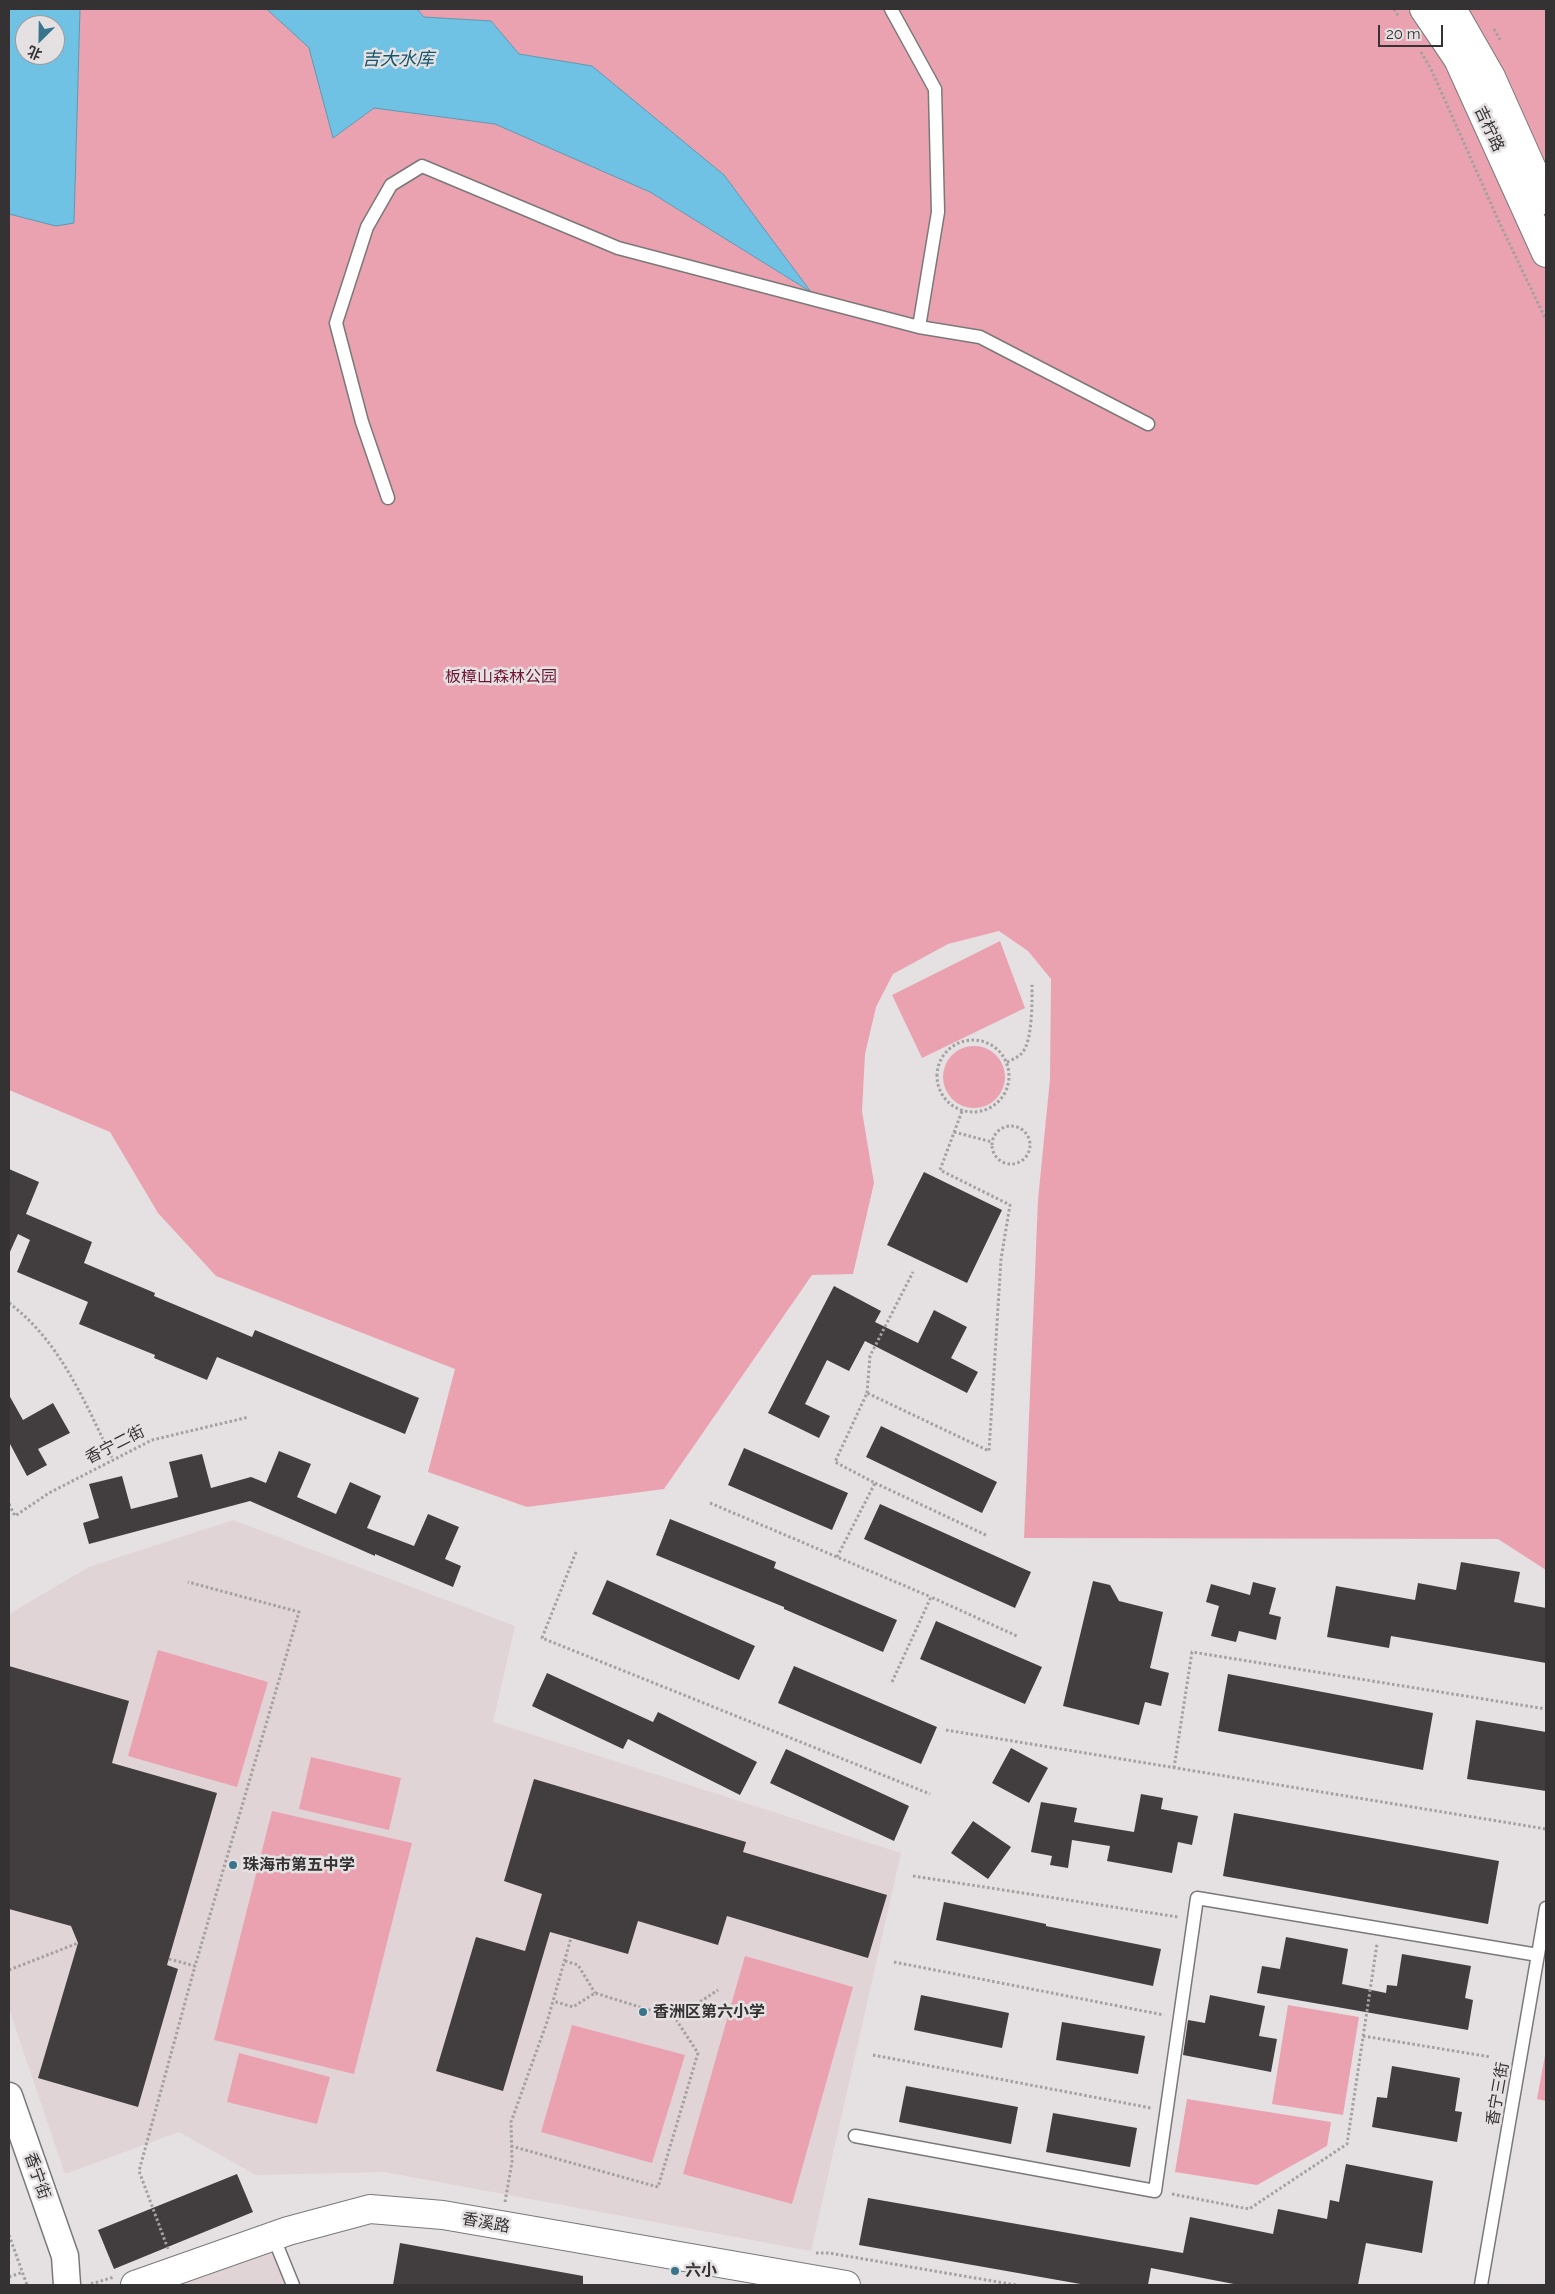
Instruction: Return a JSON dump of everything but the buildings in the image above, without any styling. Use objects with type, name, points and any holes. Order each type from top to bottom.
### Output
[{"type":"street","name":"吉柠路","points":[[1452,9],[1490,77],[1546,200]]},
{"type":"street","name":"吉柠路","points":[[1414,17],[1458,59],[1546,253]]},
{"type":"street","name":"香宁街","points":[[9,2096],[65,2256],[68,2285]]},
{"type":"street","name":"香溪路","points":[[127,2280],[370,2209],[443,2215],[846,2285]]},
{"type":"street","name":"香宁街","points":[[65,2256],[88,2285]]},
{"type":"lane","points":[[891,9],[935,89],[938,212],[919,327]]},
{"type":"lane","points":[[388,498],[362,422],[336,323],[366,227],[391,186],[422,166],[618,248],[919,327],[980,337],[1148,424]]},
{"type":"lane","points":[[855,2136],[1155,2191],[1197,1898],[1538,1955]]},
{"type":"lane","name":"香宁三街","points":[[1481,2285],[1546,1908]]},
{"type":"lane","points":[[273,2236],[293,2285]]},
{"type":"path","points":[[1394,9],[1414,17]]},
{"type":"path","points":[[1418,47],[1431,69],[1500,224],[1546,320]]},
{"type":"path","points":[[1007,1062],[1022,1054],[1027,1044],[1032,1011],[1032,984]]},
{"type":"path","points":[[964,1040],[980,1040],[994,1046],[1007,1062],[1010,1083],[1000,1101],[982,1112],[962,1111],[944,1099],[936,1080],[940,1059],[947,1051],[964,1040]]},
{"type":"path","points":[[867,1393],[989,1451],[1001,1259],[1010,1206],[940,1170],[962,1111]]},
{"type":"path","points":[[1015,1127],[1026,1133],[1030,1145],[1026,1157],[1021,1161],[1008,1164],[1002,1162],[994,1154],[992,1142],[998,1131],[1003,1128],[1015,1127]]},
{"type":"path","points":[[954,1132],[992,1142]]},
{"type":"path","points":[[913,1272],[870,1356],[867,1393],[835,1462],[988,1536]]},
{"type":"path","points":[[9,1303],[24,1314],[67,1367],[114,1460]]},
{"type":"path","name":"香宁二街","points":[[9,1504],[15,1516],[49,1493],[152,1440],[249,1417]]},
{"type":"path","points":[[837,1558],[875,1483]]},
{"type":"path","points":[[710,1503],[931,1597],[1017,1636]]},
{"type":"path","points":[[576,1552],[542,1638],[930,1794]]},
{"type":"path","points":[[171,2256],[138,2171],[195,1966],[299,1612],[188,1582]]},
{"type":"path","points":[[892,1682],[931,1597]]},
{"type":"path","points":[[1174,1768],[1192,1652],[1546,1709]]},
{"type":"path","points":[[946,1730],[1546,1830]]},
{"type":"path","points":[[912,1876],[1194,1919]]},
{"type":"path","points":[[1155,2191],[1249,2209],[1348,2144],[1379,1929]]},
{"type":"path","points":[[501,2225],[512,2162],[511,2122],[553,2001],[571,1938]]},
{"type":"path","points":[[9,1970],[78,1943]]},
{"type":"path","points":[[169,1959],[195,1966]]},
{"type":"path","points":[[512,2146],[658,2188],[698,2053],[675,2018],[595,1992],[578,1965],[565,1961]]},
{"type":"path","points":[[894,1962],[1180,2018]]},
{"type":"path","points":[[675,2018],[718,1990]]},
{"type":"path","points":[[553,2001],[573,2007],[595,1992]]},
{"type":"path","points":[[1363,2036],[1491,2057]]},
{"type":"path","points":[[873,2055],[1166,2111]]},
{"type":"path","points":[[9,2235],[28,2285]]},
{"type":"path","points":[[9,2277],[22,2272]]},
{"type":"path","points":[[88,2285],[127,2280]]},
{"type":"shaded area","points":[[233,1520],[515,1626],[493,1722],[901,1853],[811,2251],[384,2172],[256,2175],[179,2132],[65,2174],[9,2009],[9,1614],[89,1567]]},
{"type":"shaded area","points":[[273,2237],[294,2285],[136,2285]]},
{"type":"green space","name":"板樟山森林公园","points":[[80,9],[267,9],[309,48],[333,138],[374,108],[495,124],[650,192],[809,291],[724,175],[592,66],[519,54],[491,21],[424,17],[417,9],[1546,9],[1546,1570],[1498,1539],[1024,1538],[1038,1200],[1050,1079],[1051,979],[1028,951],[999,931],[948,944],[893,974],[876,1007],[865,1054],[862,1111],[874,1183],[853,1274],[812,1275],[664,1489],[527,1507],[428,1472],[455,1369],[216,1276],[158,1213],[110,1132],[9,1090],[9,214],[56,226],[74,222]]},
{"type":"green space","points":[[1000,941],[1025,1008],[922,1058],[892,995]]},
{"type":"green space","points":[[968,1046],[980,1046],[996,1055],[1003,1065],[1005,1077],[1003,1089],[996,1099],[980,1108],[968,1108],[957,1103],[948,1094],[943,1083],[943,1071],[948,1060],[957,1051]]},
{"type":"green space","points":[[158,1650],[268,1682],[237,1787],[128,1756]]},
{"type":"green space","points":[[311,1757],[401,1778],[389,1830],[299,1809]]},
{"type":"green space","points":[[272,1811],[412,1843],[354,2074],[214,2040]]},
{"type":"green space","points":[[745,1956],[853,1987],[792,2204],[683,2174]]},
{"type":"green space","points":[[1288,2005],[1359,2017],[1343,2115],[1272,2104]]},
{"type":"green space","points":[[572,2025],[685,2055],[652,2163],[541,2132]]},
{"type":"green space","points":[[1546,2050],[1546,2101],[1537,2099]]},
{"type":"green space","points":[[239,2053],[330,2077],[317,2124],[227,2102]]},
{"type":"green space","points":[[1187,2099],[1331,2122],[1327,2146],[1257,2185],[1175,2172]]},
{"type":"water","points":[[9,9],[80,9],[74,223],[56,226],[9,214]]},
{"type":"water","name":"吉大水库","points":[[267,9],[417,9],[424,17],[491,21],[519,54],[592,66],[724,175],[811,292],[650,192],[495,124],[374,108],[333,138],[309,48]]},
{"type":"place","name":"珠海市第五中学","points":[[233,1865]]},
{"type":"place","name":"香洲区第六小学","points":[[643,2012]]},
{"type":"place","name":"六小","points":[[675,2271]]}]
